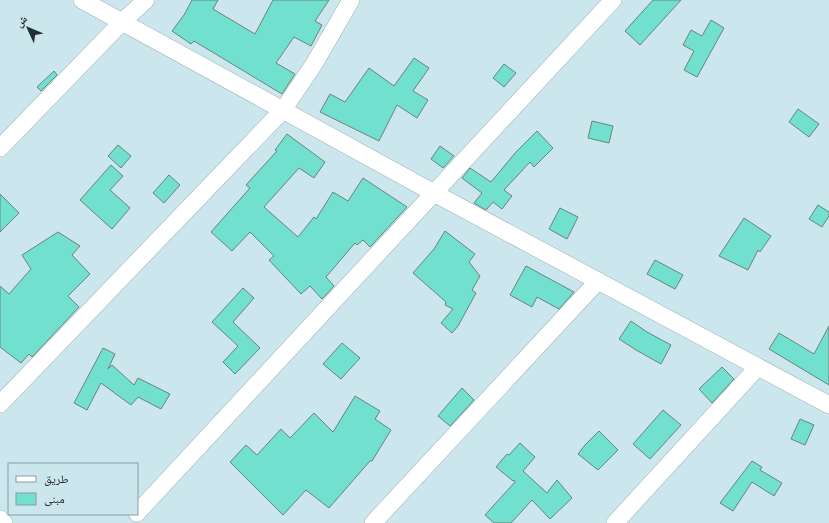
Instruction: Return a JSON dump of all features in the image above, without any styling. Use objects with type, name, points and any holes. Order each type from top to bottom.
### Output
[{"type":"street","points":[[82,0],[434,193],[829,406]]},
{"type":"street","points":[[0,148],[122,22],[146,0]]},
{"type":"street","points":[[0,404],[283,110],[314,64],[351,0]]},
{"type":"street","points":[[138,511],[614,0]]},
{"type":"street","points":[[373,523],[598,281]]},
{"type":"street","points":[[615,523],[758,368]]},
{"type":"street","points":[[128,523],[134,515]]},
{"type":"street","points":[[0,519],[4,523]]},
{"type":"building","points":[[192,0],[218,0],[213,9],[255,34],[273,0],[329,0],[315,21],[322,25],[311,46],[294,37],[276,63],[295,74],[282,94],[194,41],[191,44],[172,31],[184,15]]},
{"type":"building","points":[[653,0],[681,0],[640,45],[625,31]]},
{"type":"building","points":[[711,20],[724,28],[697,77],[684,70],[694,51],[683,45],[691,30],[702,36]]},
{"type":"building","points":[[414,58],[429,68],[413,91],[428,100],[417,118],[397,105],[379,141],[320,112],[330,94],[345,102],[369,68],[394,86]]},
{"type":"building","points":[[504,64],[516,73],[504,87],[493,78]]},
{"type":"building","points":[[54,71],[57,75],[41,91],[37,87]]},
{"type":"building","points":[[798,109],[819,124],[809,137],[789,122]]},
{"type":"building","points":[[592,121],[613,126],[609,143],[588,138]]},
{"type":"building","points":[[537,131],[553,148],[534,167],[530,162],[504,190],[512,196],[502,209],[493,202],[486,210],[474,203],[482,193],[462,178],[470,168],[491,182],[516,152]]},
{"type":"building","points":[[287,134],[325,162],[314,178],[299,168],[264,207],[298,237],[314,217],[316,219],[333,192],[348,201],[363,178],[407,207],[370,247],[363,240],[357,245],[355,243],[326,277],[334,286],[322,299],[310,286],[301,294],[269,260],[274,256],[250,232],[232,251],[211,232],[250,188],[246,185],[277,151],[275,150]]},
{"type":"building","points":[[118,145],[131,156],[121,168],[108,156]]},
{"type":"building","points":[[440,146],[454,156],[443,168],[431,159]]},
{"type":"building","points":[[111,165],[123,176],[110,190],[130,208],[112,229],[80,200]]},
{"type":"building","points":[[169,175],[180,185],[164,203],[153,193]]},
{"type":"building","points":[[0,194],[19,213],[0,232]]},
{"type":"building","points":[[818,205],[829,212],[829,216],[822,227],[809,219]]},
{"type":"building","points":[[560,208],[578,217],[567,239],[549,229]]},
{"type":"building","points":[[744,218],[771,236],[760,252],[758,250],[748,270],[719,256]]},
{"type":"building","points":[[445,231],[475,254],[469,262],[480,276],[472,290],[476,293],[458,326],[452,333],[441,323],[453,309],[445,305],[446,302],[413,273],[434,249]]},
{"type":"building","points":[[58,232],[80,246],[72,255],[90,274],[68,296],[79,307],[32,357],[29,354],[21,363],[0,347],[0,286],[9,294],[31,269],[22,255]]},
{"type":"building","points":[[655,260],[683,275],[675,289],[647,274]]},
{"type":"building","points":[[526,266],[574,292],[559,309],[537,297],[532,307],[510,295]]},
{"type":"building","points":[[243,288],[254,298],[233,322],[260,348],[235,374],[223,362],[238,346],[212,322]]},
{"type":"building","points":[[631,321],[647,332],[671,345],[661,364],[619,339]]},
{"type":"building","points":[[829,326],[829,385],[769,349],[779,333],[814,354]]},
{"type":"building","points":[[342,343],[360,358],[341,379],[323,364]]},
{"type":"building","points":[[103,348],[115,354],[108,369],[112,365],[134,385],[138,378],[170,394],[161,409],[138,397],[131,405],[101,383],[87,410],[74,403]]},
{"type":"building","points":[[722,367],[734,379],[712,403],[699,389]]},
{"type":"building","points":[[462,388],[474,400],[450,426],[438,416]]},
{"type":"building","points":[[355,396],[380,411],[375,419],[391,430],[372,461],[370,461],[329,508],[306,490],[283,515],[230,462],[246,445],[257,455],[281,429],[290,438],[314,413],[333,432]]},
{"type":"building","points":[[663,410],[681,425],[650,459],[633,444]]},
{"type":"building","points":[[800,419],[814,425],[805,445],[791,439]]},
{"type":"building","points":[[599,431],[618,450],[598,470],[578,454]]},
{"type":"building","points":[[520,443],[535,457],[523,471],[547,493],[557,480],[572,498],[550,519],[532,500],[511,523],[494,523],[485,515],[515,482],[496,467],[507,454],[509,455]]},
{"type":"building","points":[[752,461],[762,467],[760,470],[782,483],[774,496],[752,482],[733,511],[720,503]]}]
